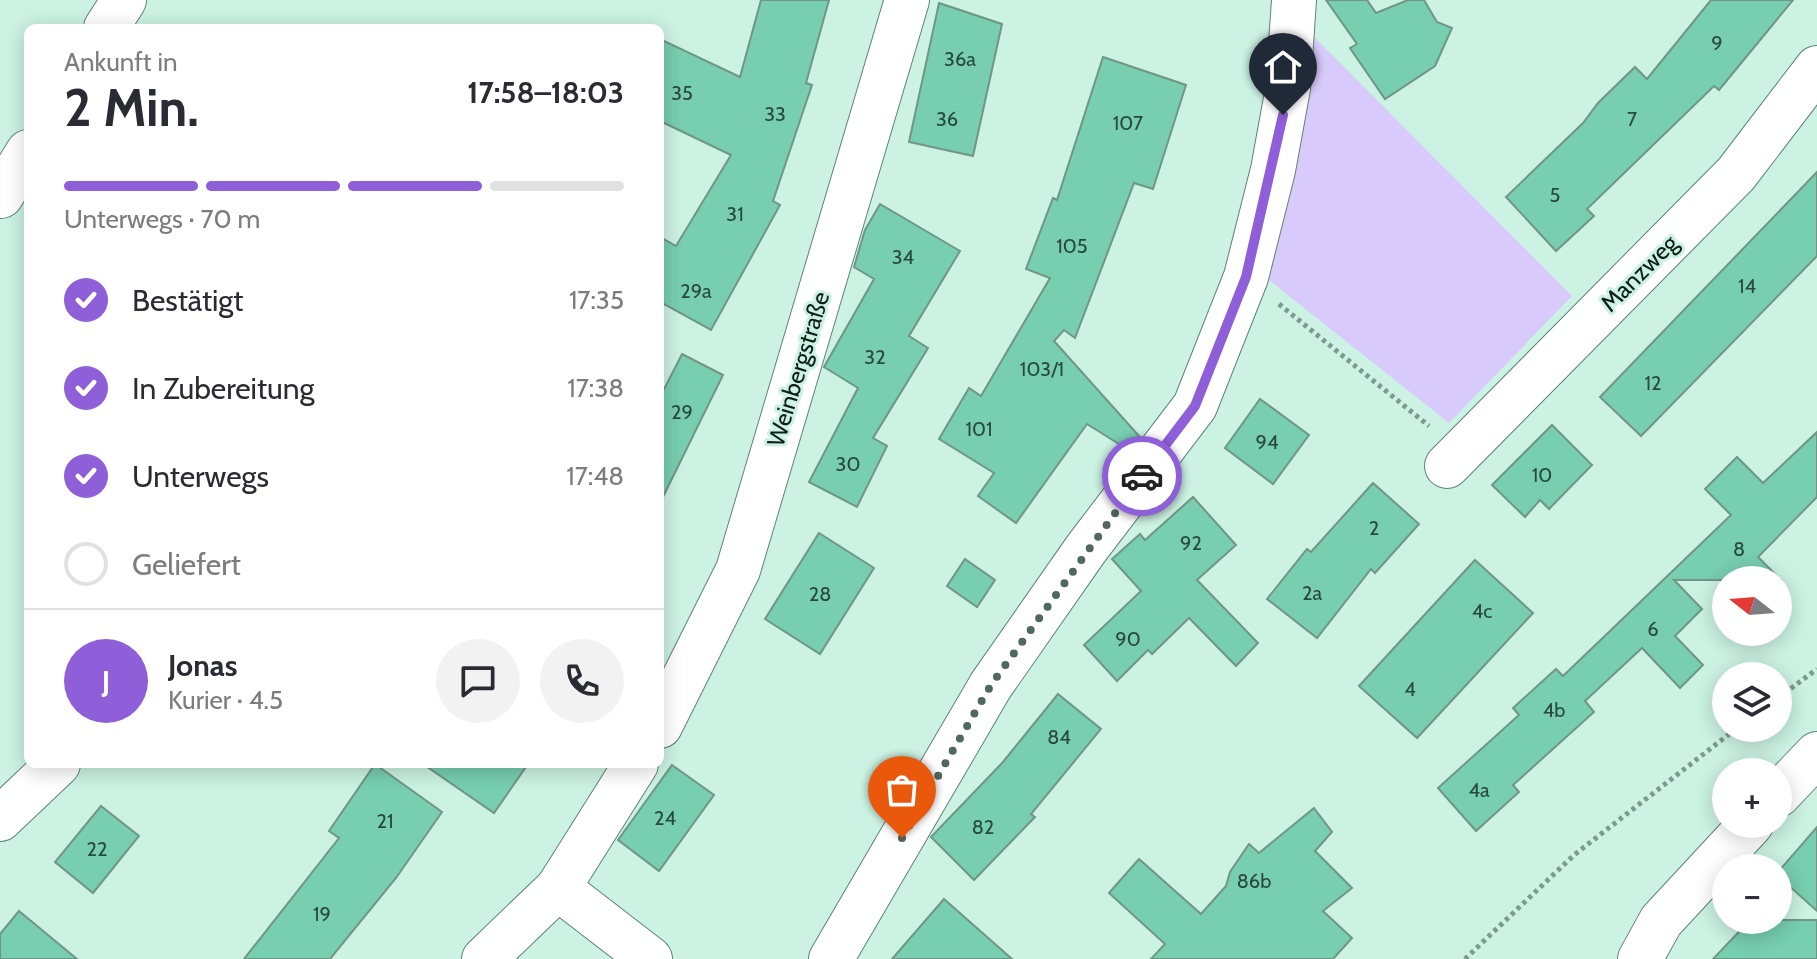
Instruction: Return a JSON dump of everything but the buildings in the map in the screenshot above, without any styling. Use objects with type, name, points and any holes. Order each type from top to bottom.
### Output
[{"type":"street","points":[[109,24],[124,0]]},
{"type":"street","name":"Weinbergstraße","points":[[664,718],[738,570],[907,0]]},
{"type":"street","points":[[831,959],[991,685],[1086,549],[1195,406],[1246,277],[1273,170],[1288,88],[1294,0]]},
{"type":"street","name":"Manzweg","points":[[1454,459],[1736,174],[1817,68]]},
{"type":"street","points":[[1,196],[24,159]]},
{"type":"street","points":[[1792,780],[1817,754]]},
{"type":"street","points":[[0,819],[54,768]]},
{"type":"street","points":[[484,959],[558,888],[633,768]]},
{"type":"street","points":[[1640,959],[1661,921],[1738,838]]},
{"type":"street","points":[[558,888],[650,959]]},
{"type":"path","points":[[1246,277],[1454,459]]},
{"type":"path","points":[[1792,688],[1817,669]]},
{"type":"path","points":[[1465,959],[1574,855],[1719,742]]},
{"type":"shaded area","points":[[1308,31],[1572,296],[1449,423],[1259,272]]},
{"type":"way so far","points":[[902,838],[991,685],[1086,549],[1142,476]]},
{"type":"route","points":[[1142,476],[1195,406],[1246,277],[1273,170],[1283,115]]}]
